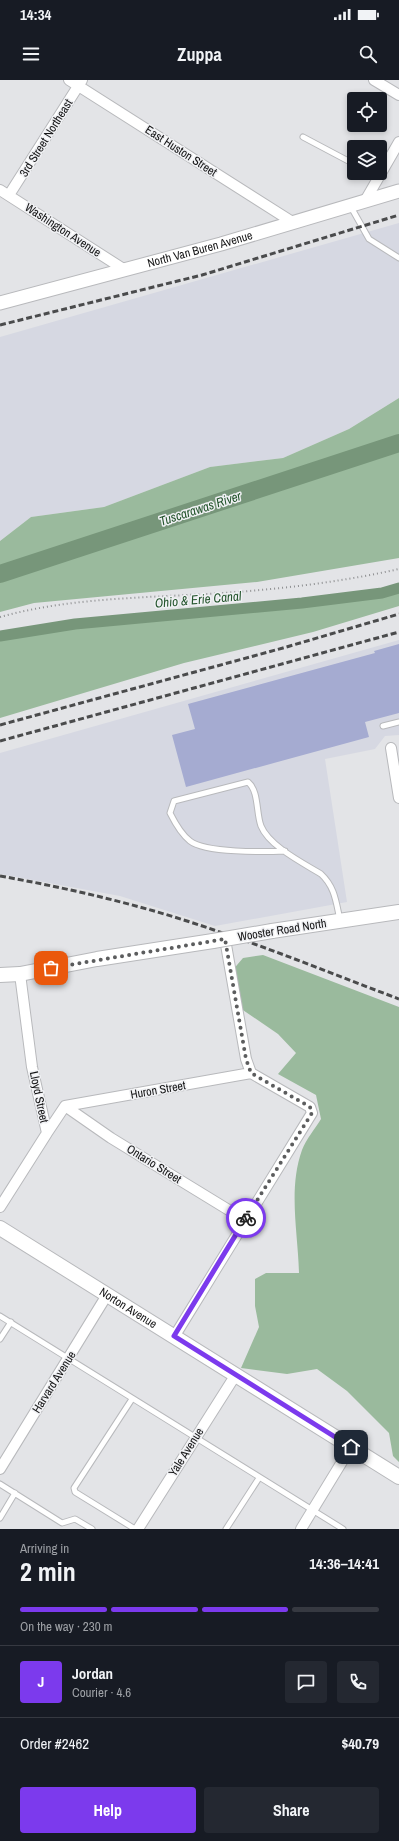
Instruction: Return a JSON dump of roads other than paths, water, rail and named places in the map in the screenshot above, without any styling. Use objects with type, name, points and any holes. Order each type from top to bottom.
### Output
[{"type":"main road","name":"Wooster Road North","points":[[0,975],[20,974],[97,959],[221,943],[272,931],[399,912]]},
{"type":"main road","name":"Norton Avenue","points":[[0,1228],[399,1477]]},
{"type":"street","name":"East Huston Street","points":[[69,80],[80,83],[294,223]]},
{"type":"street","points":[[374,80],[399,95]]},
{"type":"street","name":"3rd Street Northeast","points":[[9,195],[80,83]]},
{"type":"street","points":[[387,158],[399,142]]},
{"type":"street","points":[[365,201],[373,180]]},
{"type":"street","name":"Washington Avenue","points":[[0,190],[125,270]]},
{"type":"street","name":"North Van Buren Avenue","points":[[0,303],[294,223],[399,191]]},
{"type":"street","points":[[390,748],[399,798]]},
{"type":"street","points":[[174,1336],[312,1113],[310,1107],[251,1073],[246,1059],[221,943]]},
{"type":"street","name":"Lloyd Street","points":[[0,1207],[46,1133],[32,1067],[20,974]]},
{"type":"street","name":"Huron Street","points":[[65,1106],[251,1073]]},
{"type":"street","points":[[46,1133],[65,1106]]},
{"type":"street","name":"Ontario Street","points":[[65,1106],[111,1138],[245,1220]]},
{"type":"street","name":"Harvard Avenue","points":[[0,1469],[107,1295]]},
{"type":"street","name":"Yale Avenue","points":[[136,1529],[235,1376]]},
{"type":"street","points":[[301,1529],[351,1447]]},
{"type":"lane","points":[[303,137],[347,160]]},
{"type":"lane","points":[[351,206],[369,239],[399,258]]},
{"type":"lane","points":[[383,726],[399,722]]},
{"type":"lane","points":[[285,851],[260,852],[201,847],[189,841],[177,826],[170,813],[174,801],[248,782],[254,790],[261,825],[265,833],[272,841],[285,851],[328,880],[332,887],[340,921]]},
{"type":"lane","points":[[0,1316],[194,1438],[343,1529]]},
{"type":"lane","points":[[0,1339],[11,1322]]},
{"type":"lane","points":[[132,1399],[74,1488],[75,1492],[84,1498],[136,1529]]},
{"type":"lane","points":[[226,1529],[259,1478]]},
{"type":"lane","points":[[0,1484],[62,1523],[75,1518],[92,1529]]},
{"type":"lane","points":[[0,1518],[15,1494]]},
{"type":"waterway","name":"Tuscarawas River","points":[[0,574],[399,443]]},
{"type":"waterway","name":"Ohio & Erie Canal","points":[[0,636],[75,624],[302,603],[382,593],[399,588]]},
{"type":"railway","points":[[0,325],[202,275],[399,215]]},
{"type":"railway","points":[[0,725],[283,648],[399,614]]},
{"type":"railway","points":[[0,741],[399,632]]},
{"type":"railway","points":[[0,876],[108,899],[188,921],[261,946],[399,999]]}]
